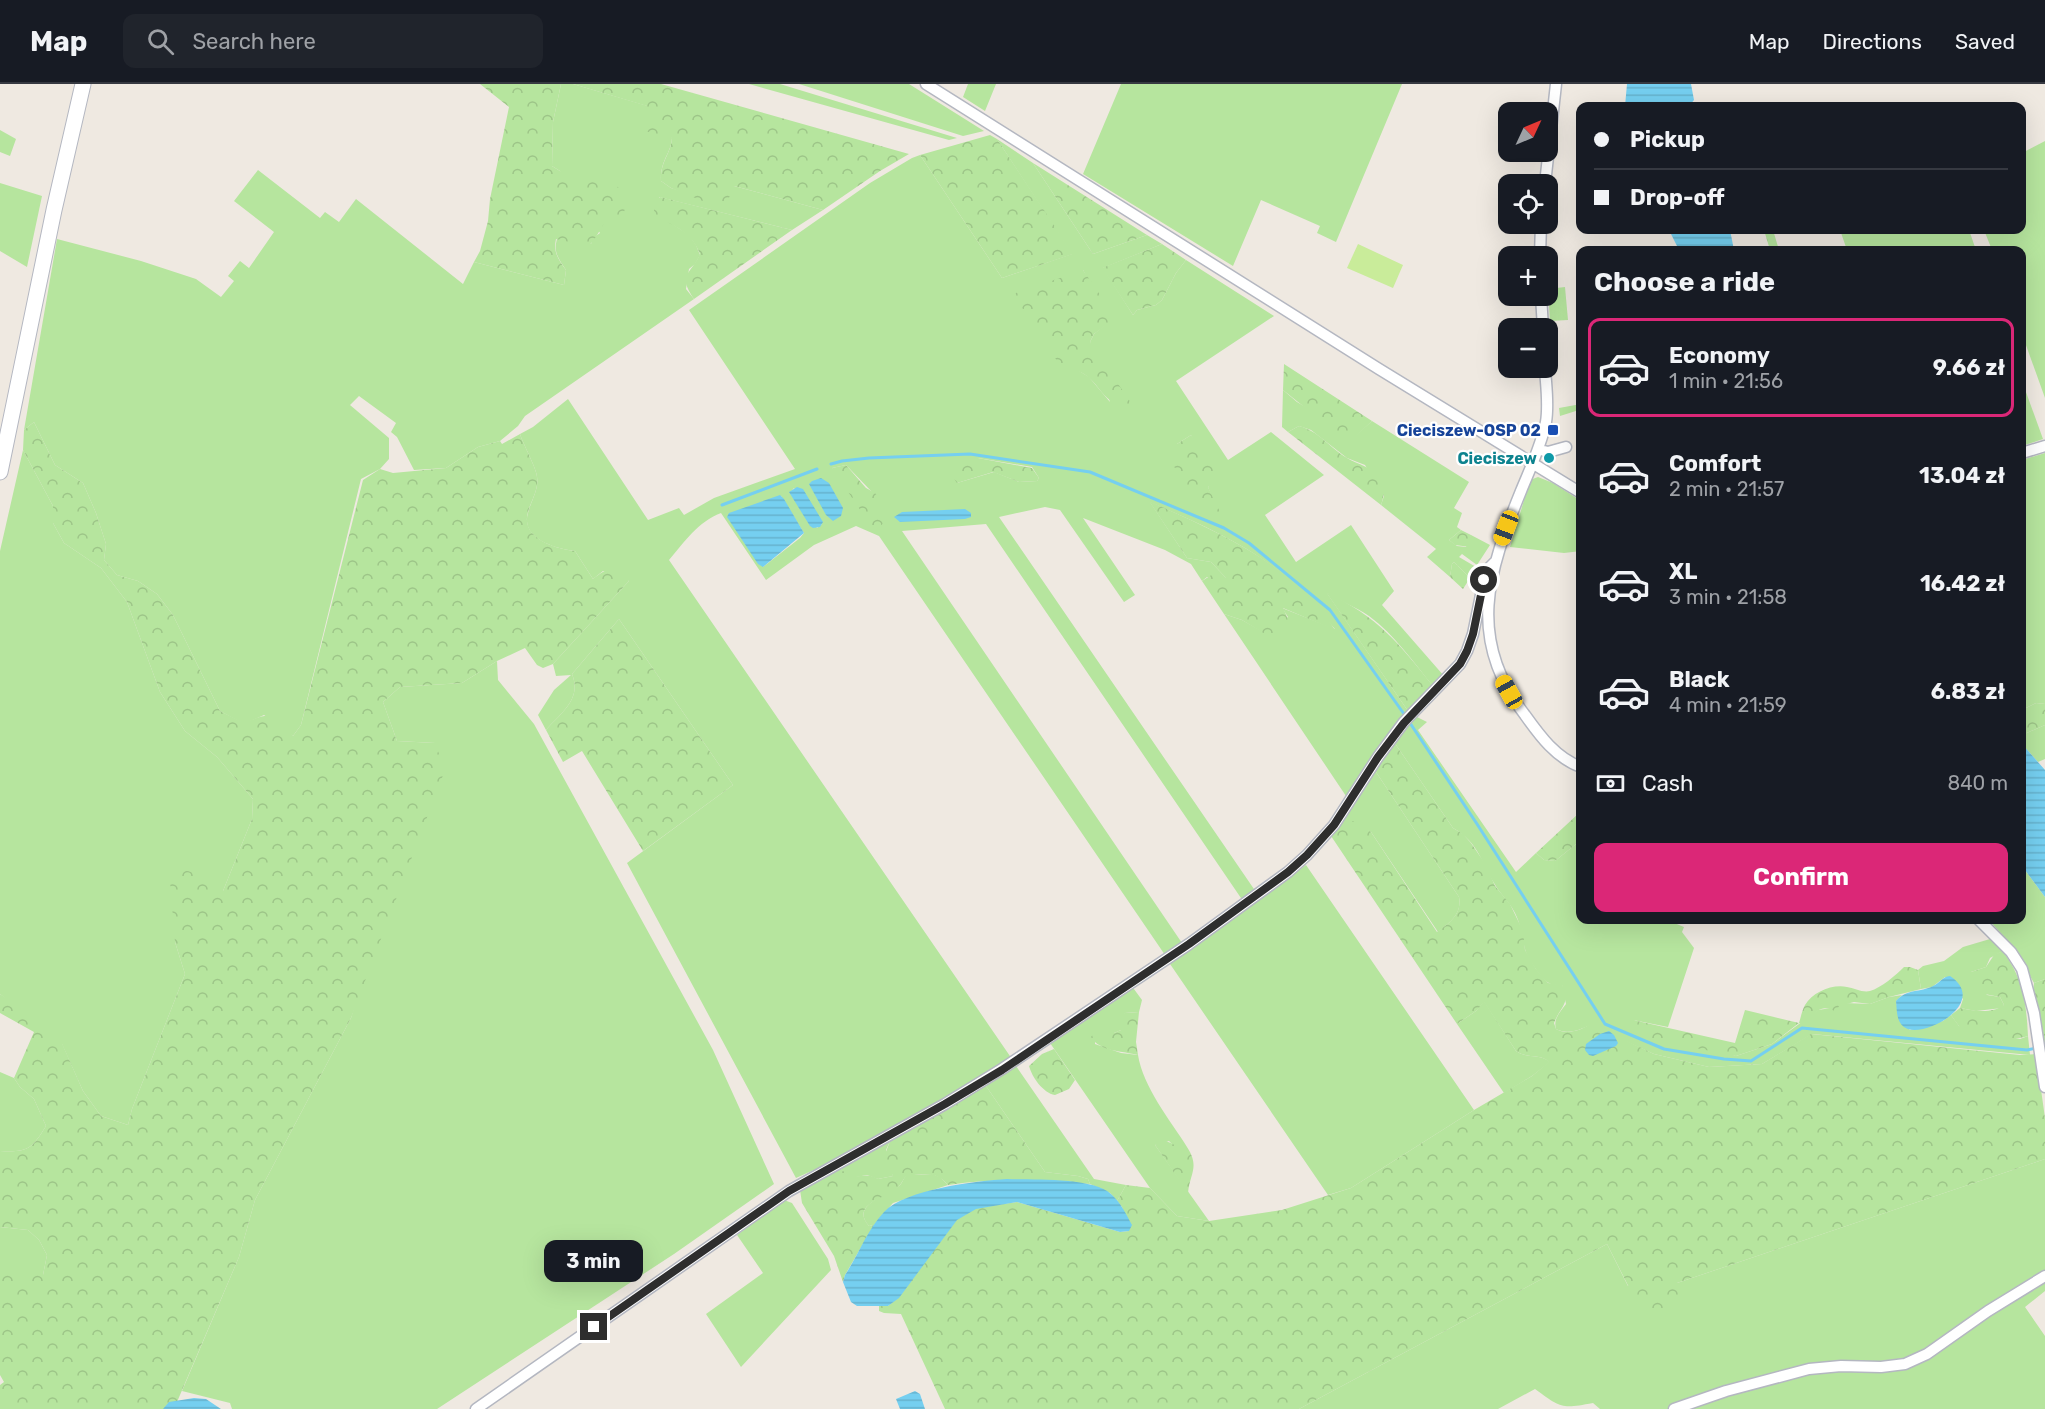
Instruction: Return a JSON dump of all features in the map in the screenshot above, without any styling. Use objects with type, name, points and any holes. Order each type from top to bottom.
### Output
[{"type":"main road","points":[[0,472],[83,84]]},
{"type":"street","points":[[926,84],[1576,490]]},
{"type":"street","points":[[1546,174],[1556,84]]},
{"type":"street","points":[[1545,378],[1546,420],[1495,562],[1490,582],[1488,617],[1497,670],[1520,709],[1549,746],[1563,759],[1576,765]]},
{"type":"street","points":[[2026,452],[2045,446]]},
{"type":"street","points":[[1544,451],[1566,447]]},
{"type":"street","points":[[476,1409],[789,1191],[1002,1070],[1189,944],[1288,872],[1334,825],[1378,757],[1404,723],[1460,664],[1473,634],[1484,580],[1495,562]]},
{"type":"street","points":[[1983,924],[2011,952],[2022,969],[2034,1013],[2045,1087]]},
{"type":"street","points":[[1674,1409],[1726,1391],[1809,1369],[1905,1364],[1927,1354],[1988,1311],[2045,1276]]},
{"type":"green space","points":[[480,84],[561,84],[553,122],[552,166],[560,171],[618,187],[623,195],[625,206],[621,219],[608,215],[597,236],[588,247],[556,239],[556,252],[566,270],[564,285],[474,262],[480,251],[488,221],[490,199],[509,107]]},
{"type":"green space","points":[[561,84],[573,84],[648,106],[672,138],[661,174],[661,181],[671,188],[684,192],[734,186],[823,210],[792,230],[659,197],[674,225],[689,235],[700,255],[689,269],[686,289],[694,299],[525,416],[518,426],[500,441],[478,447],[446,468],[414,470],[397,437],[391,432],[396,423],[359,396],[350,405],[389,438],[389,459],[380,469],[361,479],[301,725],[293,736],[264,715],[244,724],[220,711],[173,615],[157,594],[138,581],[117,575],[104,560],[106,544],[83,483],[55,465],[34,422],[24,430],[57,239],[141,261],[196,279],[221,297],[234,281],[228,276],[240,261],[249,268],[274,232],[234,201],[258,170],[320,218],[325,212],[339,222],[356,199],[463,284],[474,262],[564,285],[566,270],[556,252],[557,239],[591,244],[593,238],[600,233],[560,171],[552,166],[553,122]]},
{"type":"green space","points":[[573,84],[661,84],[909,154],[823,210],[734,186],[726,205],[710,204],[671,188],[661,181],[662,168],[672,138],[641,130],[647,106]]},
{"type":"green space","points":[[749,84],[780,84],[957,138],[949,140]]},
{"type":"green space","points":[[799,84],[909,84],[984,131],[963,136]]},
{"type":"green space","points":[[968,84],[996,84],[985,111],[963,97]]},
{"type":"green space","points":[[1121,84],[1402,84],[1336,242],[1317,233],[1320,226],[1261,200],[1233,266],[1083,174]]},
{"type":"green space","points":[[0,130],[16,139],[10,156],[0,152]]},
{"type":"green space","points":[[990,135],[997,139],[1073,254],[1002,278],[920,155]]},
{"type":"green space","points":[[997,139],[1033,163],[1093,254],[1147,235],[1162,244],[1103,268],[1133,315],[1137,310],[1156,305],[1162,300],[1176,273],[1186,260],[1274,316],[1176,381],[1228,460],[1271,432],[1324,475],[1265,515],[1296,562],[1351,525],[1394,591],[1382,605],[1444,676],[1433,686],[1378,623],[1327,593],[1408,711],[1348,799],[1224,614],[1242,620],[1265,633],[1288,617],[1282,608],[1335,629],[1288,578],[1239,545],[1204,526],[1150,502],[1187,558],[1211,562],[1227,579],[1207,577],[1202,581],[1191,564],[1165,550],[1083,518],[1135,595],[1124,602],[1060,510],[1045,507],[999,517],[1256,892],[1243,901],[986,524],[902,531],[1182,943],[1165,955],[879,536],[856,526],[814,545],[766,580],[721,513],[705,521],[669,560],[1012,1059],[879,1138],[796,1178],[627,863],[733,785],[619,619],[572,674],[574,691],[564,711],[546,730],[538,715],[554,690],[571,675],[556,676],[553,664],[629,581],[603,571],[593,579],[575,551],[550,545],[529,530],[528,513],[536,490],[537,477],[520,434],[533,427],[568,399],[648,520],[679,508],[684,515],[714,498],[795,469],[689,310],[870,183],[920,155],[1002,278],[1072,254]],"holes":[[[1083,270],[1111,320],[1094,334],[1090,342],[1110,402],[1089,377],[1076,369]],[[1191,435],[1211,482],[1208,487],[1213,500],[1177,444]],[[978,458],[1032,467],[1039,478],[1037,481],[1019,482],[994,472],[957,483]],[[846,465],[872,492],[832,468]],[[794,488],[822,524],[817,528],[790,493]],[[781,496],[804,533],[763,567]]]},
{"type":"green space","points":[[2045,141],[2045,398],[2026,345],[2026,246],[1990,246],[1986,234],[2026,234],[2026,151]]},
{"type":"green space","points":[[1033,163],[1147,235],[1093,254]]},
{"type":"green space","points":[[0,183],[42,196],[27,267],[0,251]]},
{"type":"green space","points":[[660,197],[792,230],[694,299],[686,285],[686,280],[700,254],[688,235],[656,216],[654,206]]},
{"type":"green space","points":[[1765,234],[1774,234],[1778,246],[1769,246]]},
{"type":"green space","points":[[1841,234],[1970,234],[1975,246],[1846,246]]},
{"type":"green space","points":[[1162,244],[1186,260],[1176,273],[1162,300],[1156,305],[1137,310],[1133,315],[1102,268]]},
{"type":"green space","points":[[1358,244],[1403,265],[1393,288],[1347,268]]},
{"type":"green space","points":[[1083,270],[1116,318],[1094,334],[1090,342],[1133,406],[1112,402],[1085,374],[1063,370],[1013,294]]},
{"type":"green space","points":[[1565,287],[1568,320],[1550,318],[1549,306],[1558,306],[1558,288]]},
{"type":"green space","points":[[1284,364],[1372,421],[1355,437],[1338,434],[1283,390]]},
{"type":"green space","points":[[1283,390],[1297,402],[1355,436],[1372,421],[1469,482],[1454,508],[1462,513],[1457,527],[1461,530],[1449,540],[1457,546],[1466,547],[1471,535],[1490,545],[1477,565],[1462,554],[1459,557],[1476,567],[1470,578],[1454,562],[1450,577],[1427,557],[1436,549],[1381,505],[1384,496],[1365,465],[1347,458],[1311,430],[1299,426],[1288,432],[1282,427]]},
{"type":"green space","points":[[2026,392],[2043,439],[2026,445]]},
{"type":"green space","points":[[1576,405],[1576,411],[1560,416],[1559,408]]},
{"type":"green space","points":[[34,422],[55,465],[83,483],[106,544],[104,560],[117,575],[138,581],[157,594],[173,615],[220,711],[244,723],[272,716],[293,736],[301,725],[363,480],[380,469],[393,473],[446,468],[478,447],[500,441],[502,444],[520,434],[537,477],[536,490],[528,512],[529,529],[535,536],[550,545],[575,551],[593,579],[603,572],[612,570],[620,573],[629,581],[553,664],[543,668],[537,665],[525,648],[497,661],[462,683],[400,687],[383,702],[397,741],[435,743],[445,770],[351,1018],[255,1200],[239,1257],[174,1409],[0,1409],[0,1385],[4,1382],[0,1375],[0,1275],[43,1275],[47,1255],[39,1240],[28,1230],[0,1227],[0,1151],[17,1151],[28,1148],[46,1126],[34,1099],[20,1087],[14,1078],[34,1032],[0,1013],[0,994],[53,1029],[61,1041],[83,1091],[101,1116],[128,1125],[132,1109],[185,974],[175,942],[170,881],[178,869],[197,873],[223,891],[252,819],[253,799],[217,757],[185,731],[160,692],[127,602],[101,568],[64,543],[53,523],[53,506],[23,450],[24,430]]},
{"type":"green space","points":[[1299,426],[1313,432],[1341,454],[1376,474],[1384,488],[1381,505],[1288,432]]},
{"type":"green space","points":[[1191,435],[1219,475],[1208,487],[1219,510],[1221,520],[1204,513],[1173,465],[1171,456],[1173,448]]},
{"type":"green space","points":[[23,450],[53,506],[53,523],[64,543],[101,568],[127,602],[160,692],[185,731],[217,757],[253,799],[252,819],[223,891],[175,942],[185,974],[132,1109],[128,1125],[101,1116],[83,1091],[62,1044],[0,994],[0,551]]},
{"type":"green space","points":[[2045,453],[2045,704],[2036,703],[2026,708],[2026,459]]},
{"type":"green space","points":[[940,458],[978,458],[1032,468],[1039,478],[1037,481],[1019,482],[993,472],[957,483]]},
{"type":"green space","points":[[846,465],[881,501],[884,522],[880,527],[873,529],[832,468]]},
{"type":"green space","points":[[1538,477],[1553,483],[1576,498],[1576,552],[1564,553],[1510,547],[1530,480]]},
{"type":"green space","points":[[1149,501],[1227,538],[1276,568],[1299,586],[1335,630],[1283,608],[1289,626],[1285,638],[1265,634],[1242,620],[1224,614],[1202,581],[1213,574],[1226,578],[1211,562],[1187,558]]},
{"type":"green space","points":[[1461,530],[1471,535],[1470,547],[1455,545],[1449,540]]},
{"type":"green space","points":[[1454,562],[1470,578],[1463,589],[1450,577]]},
{"type":"green space","points":[[1326,592],[1374,621],[1409,656],[1433,686],[1408,711]]},
{"type":"green space","points":[[619,619],[733,785],[643,851],[582,751],[563,762],[546,730],[569,705],[574,691],[572,674]]},
{"type":"green space","points":[[497,661],[498,680],[534,724],[713,1050],[774,1184],[674,1254],[437,1409],[232,1409],[230,1403],[182,1391],[239,1257],[255,1200],[351,1018],[435,743],[397,741],[383,702],[400,687],[462,683]]},
{"type":"green space","points":[[2036,703],[2045,704],[2045,725],[2026,733],[2026,708]]},
{"type":"green space","points":[[1415,716],[1427,722],[1418,730],[1516,872],[1536,853],[1544,860],[1555,861],[1576,844],[1576,924],[1677,924],[1684,927],[1682,932],[1694,948],[1668,1027],[1633,1020],[1736,1056],[1772,1044],[1818,1010],[1845,1003],[1870,1004],[1902,995],[1896,1001],[1900,1021],[1910,1030],[1943,1021],[1951,1015],[1959,1026],[2020,1039],[2028,1036],[2030,1055],[1812,1034],[1762,1064],[1709,1067],[1654,1054],[1590,1025],[1569,1032],[1560,1031],[1555,1025],[1559,1013],[1566,1004],[1562,985],[1549,983],[1535,968],[1526,952],[1515,913],[1496,887],[1478,852],[1462,834],[1453,828],[1394,742]]},
{"type":"green space","points":[[2045,725],[2045,759],[2038,762],[2026,748],[2026,733]]},
{"type":"green space","points":[[1394,742],[1453,828],[1463,834],[1486,865],[1495,886],[1510,904],[1523,931],[1525,950],[1536,969],[1548,983],[1562,985],[1565,990],[1566,1000],[1554,1023],[1556,1029],[1572,1032],[1587,1026],[1596,1019],[1602,1029],[1654,1054],[1709,1067],[1762,1064],[1811,1034],[2020,1055],[2036,1054],[2045,1118],[2045,1159],[1677,1283],[1681,1309],[1658,1321],[1643,1315],[1607,1244],[1299,1409],[945,1409],[901,1314],[884,1313],[879,1311],[879,1306],[888,1306],[899,1297],[957,1219],[976,1208],[1017,1202],[1120,1232],[1129,1231],[1122,1207],[1117,1201],[1126,1185],[1150,1188],[1177,1216],[1209,1221],[1282,1210],[1351,1188],[1532,1076],[1549,1062],[1516,1051],[1484,1002],[1476,1011],[1457,1024],[1331,836],[1342,819],[1356,822],[1371,832],[1437,932],[1454,918],[1459,908],[1459,897],[1374,769]]},
{"type":"green space","points":[[1374,769],[1459,897],[1457,913],[1438,932],[1371,832],[1342,819]]},
{"type":"green space","points":[[1576,816],[1576,844],[1555,861],[1544,860],[1536,853]]},
{"type":"green space","points":[[1306,865],[1474,1110],[1351,1188],[1328,1195],[1168,961]]},
{"type":"green space","points":[[2026,871],[2045,897],[2045,979],[2034,983],[2014,948],[1993,924],[2026,924]]},
{"type":"green space","points":[[1990,939],[2003,951],[1990,958],[1986,967],[1971,972],[1987,995],[2000,997],[2004,1005],[2002,1008],[1976,1011],[1960,1008],[1963,999],[1945,977],[1932,987],[1921,989],[1918,970],[1923,966],[1944,961],[1963,947]]},
{"type":"green space","points":[[2003,951],[2023,992],[2028,1036],[1997,1039],[1967,1033],[1951,1015],[1960,1008],[1988,1011],[2004,1005],[2000,997],[1974,992],[1968,977],[1971,972],[1986,967],[1994,955]]},
{"type":"green space","points":[[1904,967],[1918,970],[1921,989],[1870,1004],[1854,1002],[1839,1006],[1836,1012],[1831,1009],[1822,1009],[1813,1016],[1809,1025],[1799,1023],[1808,1000],[1823,990],[1841,986],[1870,991],[1893,977]]},
{"type":"green space","points":[[2045,979],[2045,1042],[2043,1042],[2033,992],[2034,983]]},
{"type":"green space","points":[[1131,985],[1142,1000],[1139,1012],[1125,1013],[1121,1030],[1114,1033],[1095,1033],[1095,1044],[1121,1053],[1138,1055],[1151,1091],[1187,1147],[1175,1147],[1169,1141],[1155,1145],[1209,1221],[1177,1216],[1150,1188],[1050,1043]]},
{"type":"green space","points":[[1484,1001],[1516,1051],[1550,1062],[1504,1093],[1457,1024],[1476,1011]]},
{"type":"green space","points":[[1745,1010],[1799,1023],[1772,1044],[1736,1056],[1655,1040],[1643,1036],[1630,1027],[1633,1020],[1735,1043]]},
{"type":"green space","points":[[1139,1012],[1136,1042],[1138,1055],[1100,1046],[1091,1037],[1094,1033],[1114,1033],[1121,1030],[1120,1017],[1125,1013]]},
{"type":"green space","points":[[1054,1049],[1075,1080],[1069,1089],[1055,1095],[1046,1091],[1039,1084],[1029,1066],[1042,1054]]},
{"type":"green space","points":[[1016,1066],[1094,1179],[1126,1185],[1117,1201],[1110,1193],[1090,1184],[1088,1179],[1045,1172],[986,1086]]},
{"type":"green space","points":[[0,1072],[14,1078],[20,1087],[34,1099],[46,1126],[32,1145],[23,1150],[0,1151]]},
{"type":"green space","points":[[986,1086],[1045,1172],[1078,1176],[1088,1179],[1090,1184],[1019,1180],[948,1185],[934,1175],[906,1176],[896,1189],[866,1208],[864,1219],[869,1226],[874,1225],[843,1282],[834,1256],[802,1203],[800,1190],[840,1167],[845,1173],[854,1177],[872,1176],[878,1179],[893,1176],[884,1157],[890,1141]]},
{"type":"green space","points":[[1162,1140],[1179,1147],[1187,1147],[1191,1154],[1194,1165],[1188,1193],[1155,1145]]},
{"type":"green space","points":[[890,1141],[886,1150],[893,1176],[878,1179],[867,1175],[851,1178],[840,1167]]},
{"type":"green space","points":[[2045,1159],[2045,1291],[2025,1307],[2045,1336],[2045,1409],[1600,1409],[1593,1403],[1562,1405],[1535,1389],[1498,1409],[1299,1409],[1607,1244],[1628,1286],[1677,1283]]},
{"type":"green space","points":[[932,1174],[940,1177],[948,1185],[893,1203],[874,1225],[869,1226],[864,1219],[864,1212],[872,1202],[898,1187],[906,1175]]},
{"type":"green space","points":[[784,1200],[792,1203],[828,1259],[831,1270],[741,1367],[706,1314],[763,1273],[737,1235]]},
{"type":"green space","points":[[0,1227],[28,1230],[39,1240],[47,1255],[43,1275],[0,1275]]},
{"type":"water","points":[[1627,84],[1691,84],[1694,100],[1692,102],[1625,102]]},
{"type":"water","points":[[1671,234],[1731,234],[1733,246],[1677,246]]},
{"type":"water","points":[[821,478],[829,483],[843,508],[841,516],[833,521],[826,515],[809,484]]},
{"type":"water","points":[[797,487],[803,489],[823,522],[820,527],[810,526],[789,492]]},
{"type":"water","points":[[780,495],[804,533],[763,567],[758,564],[727,517],[729,513]]},
{"type":"water","points":[[965,509],[971,513],[971,517],[900,522],[894,517],[902,512]]},
{"type":"water","points":[[2026,749],[2045,770],[2045,897],[2026,871]]},
{"type":"water","points":[[1950,976],[1960,987],[1962,997],[1958,1008],[1949,1017],[1924,1029],[1913,1030],[1901,1025],[1897,1015],[1896,1001],[1900,997],[1909,992],[1928,988]]},
{"type":"water","points":[[1609,1031],[1618,1043],[1616,1046],[1593,1056],[1589,1055],[1585,1050],[1586,1044],[1600,1034]]},
{"type":"water","points":[[1007,1179],[1062,1180],[1102,1189],[1118,1201],[1132,1225],[1129,1231],[1120,1232],[1017,1202],[976,1209],[957,1220],[899,1298],[888,1306],[857,1306],[851,1302],[843,1282],[845,1275],[873,1226],[894,1204],[924,1192],[960,1184]]},
{"type":"water","points":[[915,1391],[920,1394],[925,1409],[900,1409],[896,1399]]},
{"type":"water","points":[[194,1398],[206,1399],[221,1409],[163,1409],[169,1402]]},
{"type":"waterway","points":[[831,464],[869,458],[970,454],[1090,472],[1224,528],[1249,543],[1330,610],[1404,714]]},
{"type":"waterway","points":[[722,505],[817,469]]},
{"type":"waterway","points":[[1410,723],[1605,1024],[1664,1049],[1751,1061],[1802,1028],[2027,1050],[2045,1046]]},
{"type":"place","name":"Cieciszew-OSP 02","points":[[1553,430]]},
{"type":"place","name":"Cieciszew","points":[[1549,458]]},
{"type":"route","points":[[594,1327],[789,1191],[1002,1070],[1189,944],[1288,872],[1334,825],[1378,757],[1414,710],[1460,664],[1473,634],[1484,580]]}]
